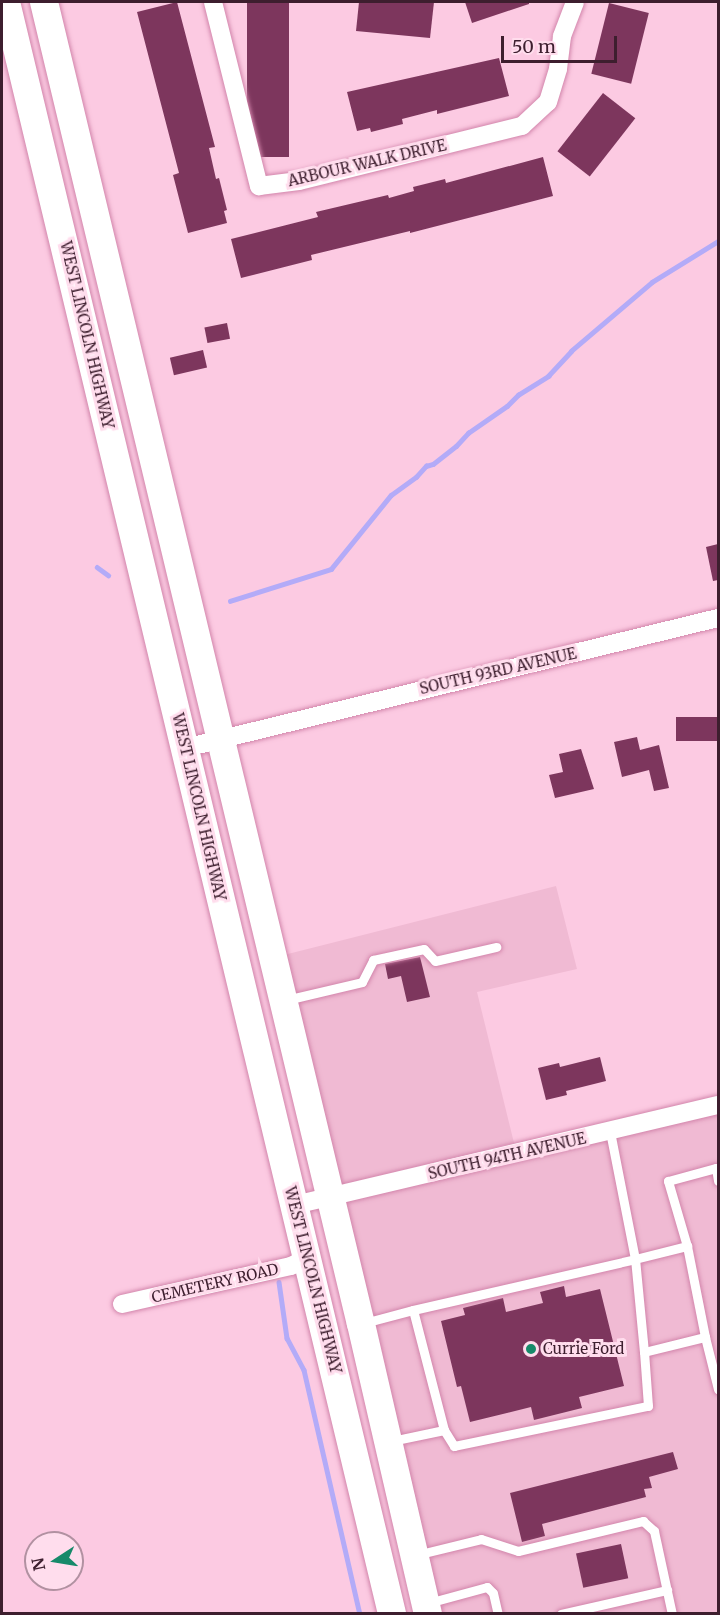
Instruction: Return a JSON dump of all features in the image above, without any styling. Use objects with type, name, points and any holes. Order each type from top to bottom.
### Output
[{"type":"main road","name":"WEST LINCOLN HIGHWAY","points":[[6,2],[392,1614]]},
{"type":"main road","points":[[44,2],[361,1324],[426,1608]]},
{"type":"street","name":"ARBOUR WALK DRIVE","points":[[213,2],[259,186],[299,181],[522,126],[548,102],[558,69],[562,36],[575,2]]},
{"type":"street","name":"SOUTH 93RD AVENUE","points":[[185,748],[278,723],[718,618]]},
{"type":"street","name":"SOUTH 94TH AVENUE","points":[[295,1205],[718,1105]]},
{"type":"street","name":"CEMETERY ROAD","points":[[122,1305],[291,1266],[307,1258]]},
{"type":"lane","points":[[284,1001],[362,982],[373,960],[424,949],[435,961],[496,947]]},
{"type":"lane","points":[[413,1310],[444,1430],[454,1446],[648,1406],[635,1259],[610,1132]]},
{"type":"lane","points":[[718,1181],[716,1168],[668,1180],[687,1246],[718,1389]]},
{"type":"lane","points":[[361,1324],[687,1246]]},
{"type":"lane","points":[[644,1352],[705,1337]]},
{"type":"lane","points":[[387,1442],[444,1430]]},
{"type":"lane","points":[[413,1556],[481,1539],[518,1551],[643,1521],[654,1531],[672,1614]]},
{"type":"lane","points":[[426,1608],[487,1587],[493,1593],[498,1614]]},
{"type":"lane","points":[[561,1614],[667,1590]]},
{"type":"shaded area","points":[[556,886],[577,969],[477,992],[514,1143],[332,1187],[276,957]]},
{"type":"shaded area","points":[[718,1103],[718,1613],[433,1613],[334,1194]]},
{"type":"building","points":[[177,2],[215,147],[209,148],[216,179],[219,178],[227,210],[224,211],[227,223],[188,233],[173,175],[179,173],[137,12]]},
{"type":"building","points":[[247,2],[289,2],[289,157],[247,157]]},
{"type":"building","points":[[359,2],[434,2],[430,38],[356,31]]},
{"type":"building","points":[[465,2],[529,2],[529,4],[472,23]]},
{"type":"building","points":[[609,3],[649,13],[631,84],[591,74]]},
{"type":"building","points":[[499,58],[509,96],[437,114],[437,110],[402,119],[403,124],[371,132],[370,128],[357,131],[347,92]]},
{"type":"building","points":[[603,93],[635,118],[590,177],[557,151]]},
{"type":"building","points":[[543,157],[553,196],[410,233],[410,231],[311,255],[312,260],[241,278],[231,239],[318,217],[316,212],[388,195],[389,198],[414,191],[413,187],[445,179],[446,183]]},
{"type":"building","points":[[227,323],[230,339],[207,343],[204,327]]},
{"type":"building","points":[[203,350],[207,368],[174,375],[170,358]]},
{"type":"building","points":[[718,544],[718,580],[713,581],[706,547]]},
{"type":"building","points":[[676,717],[718,717],[718,741],[676,741]]},
{"type":"building","points":[[637,737],[640,750],[659,745],[669,788],[654,791],[649,770],[622,777],[614,742]]},
{"type":"building","points":[[581,749],[594,789],[555,798],[549,775],[563,772],[559,754]]},
{"type":"building","points":[[420,957],[430,997],[407,1002],[401,976],[388,979],[385,964]]},
{"type":"building","points":[[600,1057],[606,1081],[566,1091],[567,1095],[546,1100],[538,1068],[559,1063],[560,1067]]},
{"type":"building","name":"Currie Ford","points":[[564,1286],[566,1297],[600,1289],[624,1386],[579,1397],[582,1408],[534,1420],[531,1407],[470,1422],[461,1386],[457,1387],[441,1321],[465,1315],[463,1308],[503,1298],[506,1312],[543,1303],[540,1292]]},
{"type":"building","points":[[673,1452],[678,1469],[649,1477],[652,1488],[644,1489],[646,1497],[542,1524],[545,1536],[522,1542],[510,1493]]},
{"type":"building","points":[[621,1544],[628,1578],[583,1588],[576,1554]]},
{"type":"waterway","points":[[230,601],[331,569],[391,495],[416,477],[426,466],[433,464],[456,446],[468,433],[507,406],[518,395],[548,376],[571,351],[652,282],[718,241]]},
{"type":"waterway","points":[[97,567],[108,575]]},
{"type":"waterway","points":[[279,1282],[287,1338],[304,1370],[360,1614]]},
{"type":"place","name":"Currie Ford","points":[[531,1349]]}]
